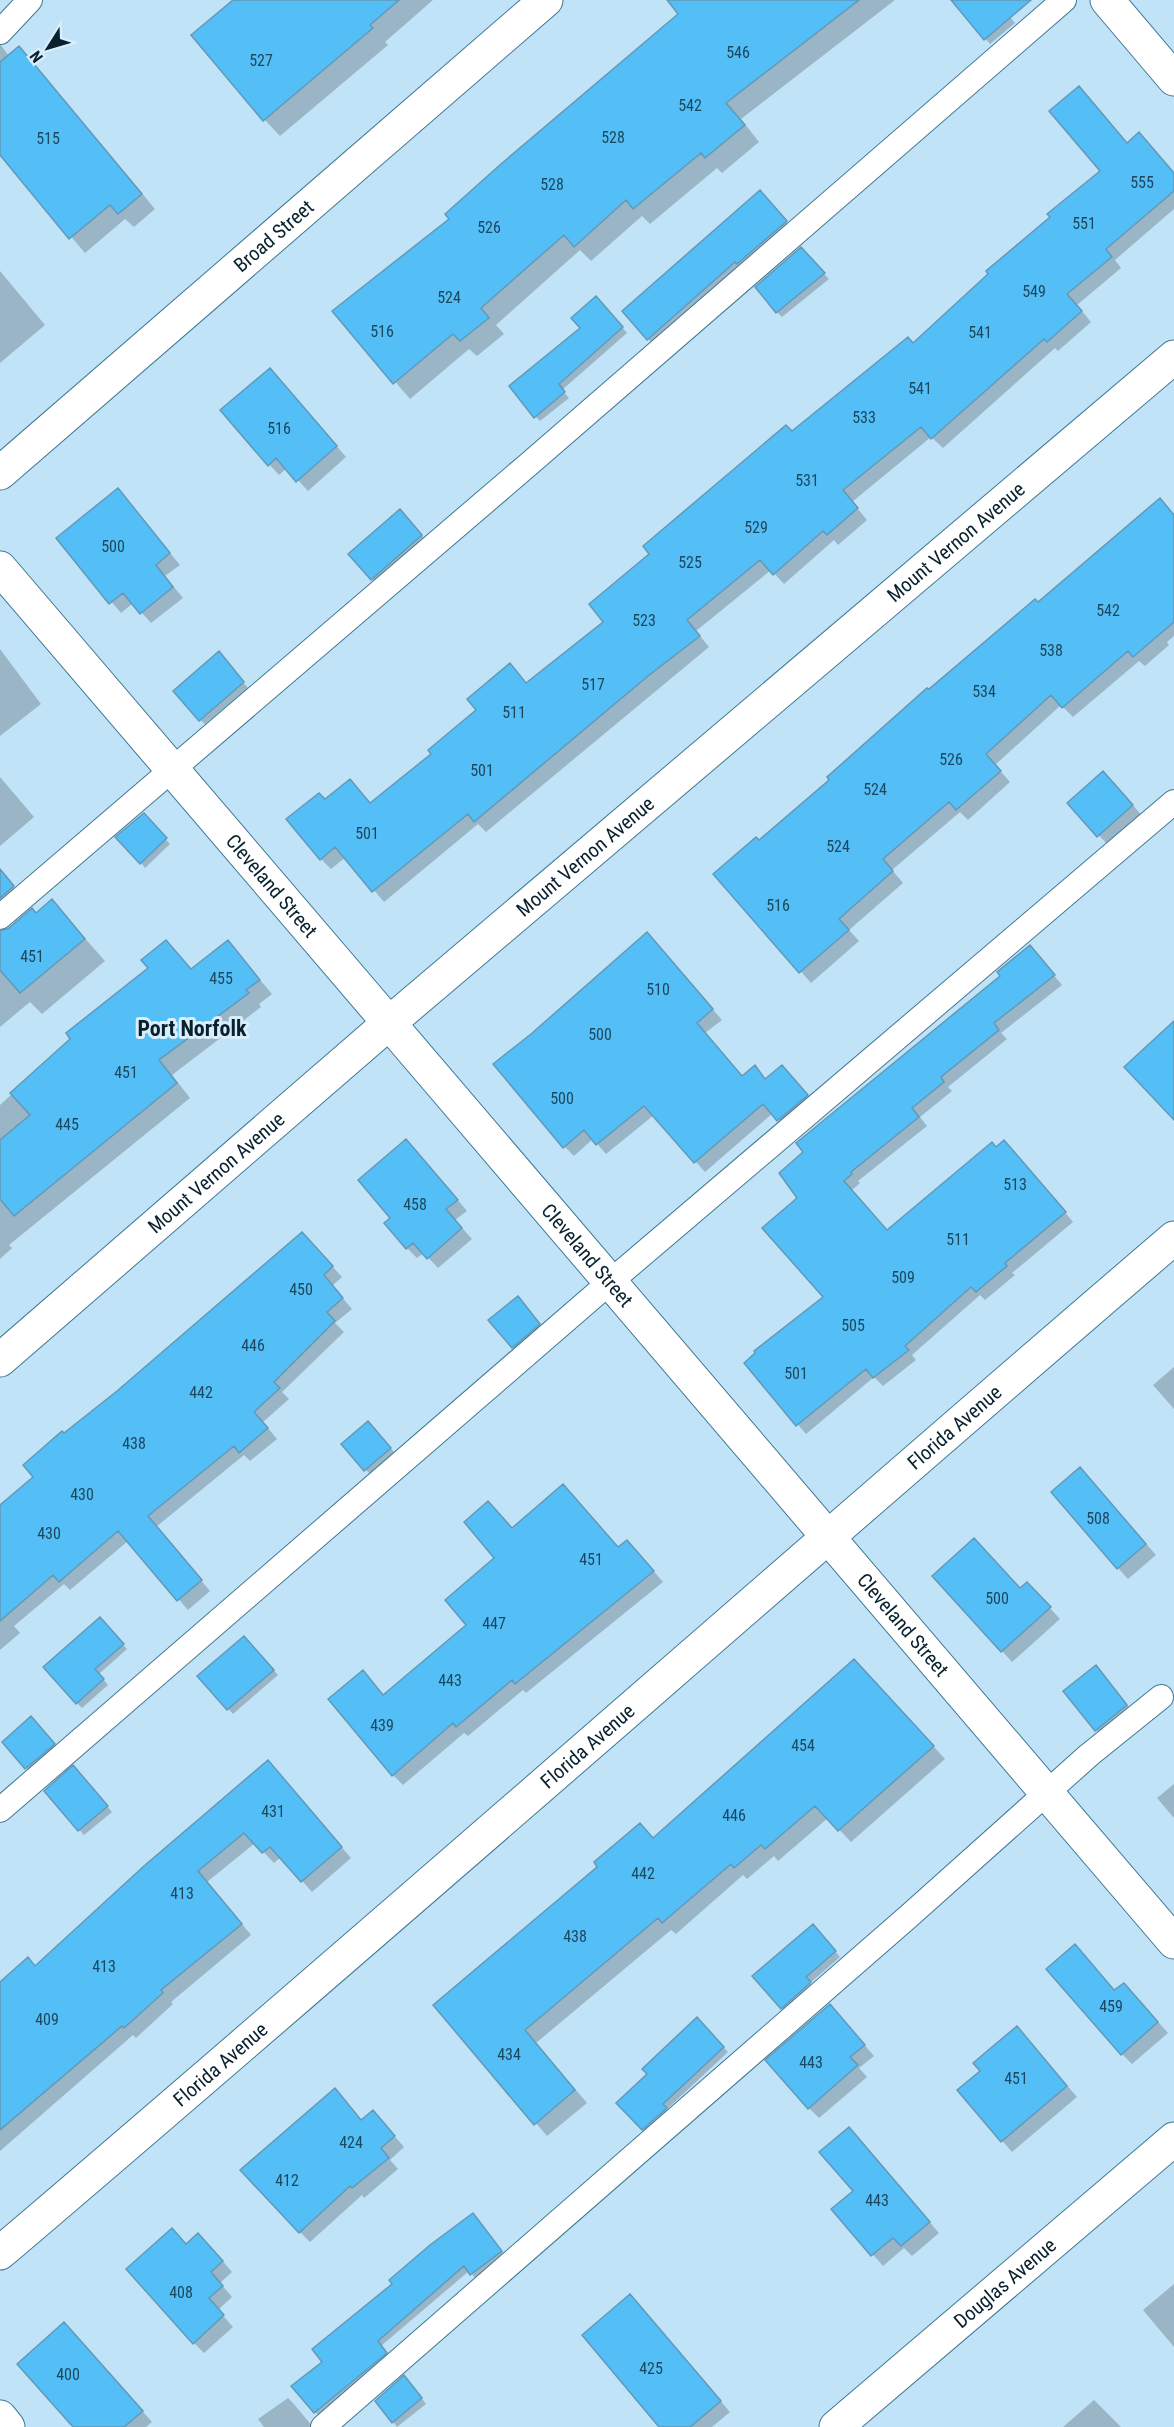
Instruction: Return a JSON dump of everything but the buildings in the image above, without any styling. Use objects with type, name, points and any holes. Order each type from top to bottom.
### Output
[{"type":"street","name":"Broad Street","points":[[0,473],[546,0]]},
{"type":"street","points":[[1107,0],[1174,79]]},
{"type":"street","name":"Mount Vernon Avenue","points":[[0,1360],[389,1023],[1174,357]]},
{"type":"street","name":"Cleveland Street","points":[[0,568],[1174,1942]]},
{"type":"street","name":"Florida Avenue","points":[[0,2253],[337,1966],[827,1536],[1174,1238]]},
{"type":"street","name":"Douglas Avenue","points":[[836,2427],[1174,2139]]},
{"type":"street","points":[[0,2418],[8,2427]]},
{"type":"lane","points":[[0,32],[30,0]]},
{"type":"lane","points":[[0,917],[529,464],[1064,0]]},
{"type":"lane","points":[[0,1810],[610,1282],[1174,802]]},
{"type":"lane","points":[[323,2427],[1046,1794],[1161,1697]]},
{"type":"district","name":"Port Norfolk","points":[[192,1028]]}]
